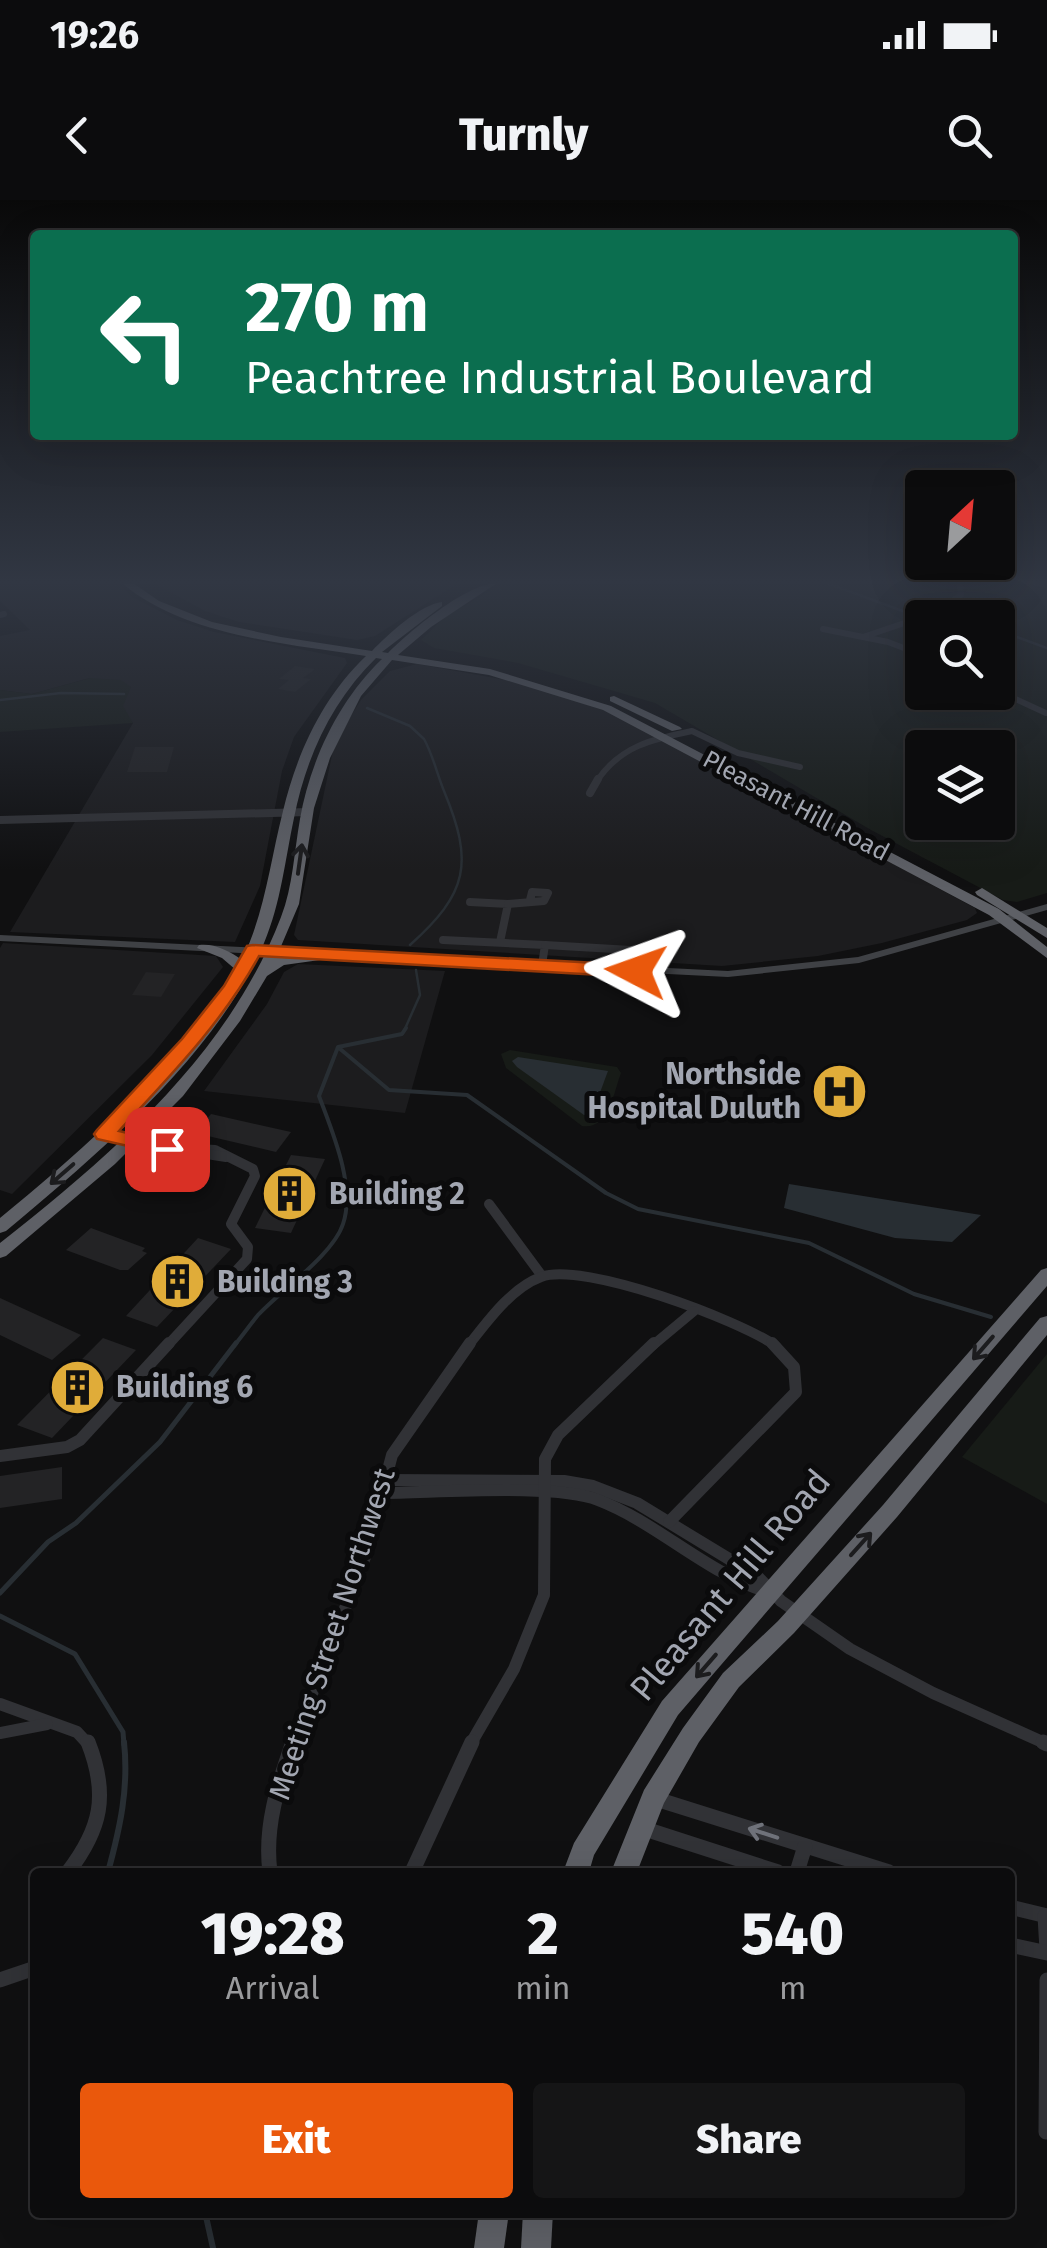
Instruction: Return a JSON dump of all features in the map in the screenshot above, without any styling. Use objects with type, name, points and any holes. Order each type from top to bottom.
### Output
[{"type":"highway","points":[[0,1252],[128,1141],[221,1037],[251,972],[253,950],[275,892],[289,812],[322,719],[348,679]]},
{"type":"highway","points":[[0,1227],[104,1134],[271,951],[294,896],[308,812],[327,751],[350,700],[365,679]]},
{"type":"highway","name":"Pleasant Hill Road","points":[[512,679],[607,708],[668,737],[1005,920],[1047,954]]},
{"type":"highway","name":"Pleasant Hill Road","points":[[552,679],[584,687],[684,733],[1022,915],[1047,934]]},
{"type":"highway","points":[[280,931],[292,944],[326,954]]},
{"type":"highway","points":[[204,948],[227,954],[251,972]]},
{"type":"highway","points":[[251,972],[280,961],[326,954]]},
{"type":"highway","name":"Pleasant Hill Road","points":[[577,1868],[583,1851],[670,1708],[1047,1274]]},
{"type":"highway","name":"Pleasant Hill Road","points":[[626,1868],[653,1798],[691,1734],[730,1680],[796,1616],[890,1511],[1047,1322]]},
{"type":"highway","points":[[489,2248],[493,2218]]},
{"type":"highway","points":[[536,2248],[538,2218]]},
{"type":"street","points":[[1015,699],[1046,714]]},
{"type":"street","points":[[590,794],[606,764],[617,754],[698,731],[738,752],[800,767]]},
{"type":"street","points":[[0,820],[308,812]]},
{"type":"street","points":[[470,902],[508,904],[530,900]]},
{"type":"street","points":[[500,942],[508,904]]},
{"type":"street","points":[[0,938],[699,974],[791,970],[859,960],[1047,907]]},
{"type":"street","points":[[444,940],[631,950],[636,971]]},
{"type":"street","points":[[542,965],[545,944]]},
{"type":"street","points":[[0,1456],[67,1447],[80,1440],[246,1259],[248,1247],[231,1224],[255,1172],[226,1157],[104,1134]]},
{"type":"street","points":[[490,1204],[542,1276],[602,1278],[766,1339],[790,1354],[799,1374],[796,1392],[669,1522]]},
{"type":"street","name":"Meeting Street Northwest","points":[[270,1868],[266,1832],[309,1694],[347,1608],[390,1457],[454,1365],[517,1291],[542,1276]]},
{"type":"street","points":[[414,1868],[474,1737],[514,1669],[544,1596],[545,1459],[558,1435],[666,1332],[694,1312]]},
{"type":"street","points":[[384,1486],[544,1487],[571,1482],[614,1492],[756,1576],[796,1616],[914,1681],[1047,1744]]},
{"type":"street","points":[[544,1487],[610,1503],[747,1586],[769,1592]]},
{"type":"street","points":[[0,1704],[48,1724],[79,1731],[90,1742],[100,1815],[92,1840],[71,1868]]},
{"type":"street","points":[[0,1733],[48,1724]]},
{"type":"street","points":[[653,1798],[876,1868]]},
{"type":"street","points":[[641,1828],[766,1868]]},
{"type":"street","points":[[799,1868],[806,1846]]},
{"type":"street","points":[[1015,1908],[1046,1916],[1047,1952],[1015,1946]]},
{"type":"street","points":[[0,1980],[30,1971]]},
{"type":"street","points":[[1046,2132],[1047,1980]]},
{"type":"shaded area","points":[[0,679],[88,679],[32,694],[0,690]]},
{"type":"shaded area","points":[[88,679],[121,680],[131,687],[123,706],[133,723],[0,732],[0,690],[32,694]]},
{"type":"shaded area","points":[[91,679],[336,679],[294,737],[282,771],[260,886],[235,942],[10,932],[133,723]]},
{"type":"shaded area","points":[[382,679],[498,679],[615,714],[975,908],[977,913],[967,920],[882,943],[818,956],[722,966],[298,940],[294,935],[335,741],[361,700]]},
{"type":"shaded area","points":[[571,679],[905,679],[905,710],[1015,710],[1015,679],[1047,679],[1047,893],[1017,902],[1003,900],[871,830],[655,703]]},
{"type":"shaded area","points":[[3,943],[216,956],[223,967],[152,1055],[12,1194],[0,1190]]},
{"type":"shaded area","points":[[298,964],[445,971],[405,1113],[204,1091],[267,1004],[284,972]]},
{"type":"shaded area","points":[[510,1050],[617,1067],[621,1073],[604,1117],[591,1126],[582,1126],[506,1068],[501,1054]]},
{"type":"shaded area","points":[[518,1057],[608,1071],[592,1114],[584,1115],[517,1067],[512,1061]]},
{"type":"shaded area","points":[[789,1184],[981,1215],[952,1242],[895,1238],[784,1208]]},
{"type":"shaded area","points":[[1047,1354],[1047,1504],[962,1457]]},
{"type":"building","points":[[279,679],[311,679],[295,692],[278,689],[289,680]]},
{"type":"building","points":[[135,747],[174,747],[167,772],[127,772]]},
{"type":"building","points":[[146,972],[175,974],[161,997],[132,995]]},
{"type":"building","points":[[211,1114],[291,1132],[276,1152],[195,1133]]},
{"type":"building","name":"Building 2","points":[[291,1155],[325,1159],[291,1233],[255,1228]]},
{"type":"building","points":[[91,1228],[145,1248],[142,1251],[147,1253],[128,1270],[120,1270],[66,1250]]},
{"type":"building","name":"Building 3","points":[[198,1238],[231,1249],[157,1327],[126,1316]]},
{"type":"building","points":[[0,1298],[81,1335],[52,1360],[0,1335]]},
{"type":"building","name":"Building 6","points":[[103,1338],[136,1350],[52,1438],[17,1425]]},
{"type":"building","points":[[62,1467],[62,1499],[0,1508],[0,1476]]},
{"type":"waterway","points":[[0,700],[61,693],[124,694]]},
{"type":"waterway","points":[[367,708],[410,726],[424,739],[459,838],[462,858],[454,892],[444,909],[410,945]]},
{"type":"waterway","points":[[404,1031],[420,995],[416,970]]},
{"type":"waterway","points":[[234,1346],[258,1315],[329,1248],[343,1224],[345,1176],[319,1096],[338,1047],[404,1031]]},
{"type":"waterway","points":[[339,1048],[389,1090],[467,1095],[606,1193],[638,1209],[809,1243],[914,1294],[991,1317]]},
{"type":"waterway","points":[[0,1593],[48,1542],[76,1523],[160,1442],[236,1343]]},
{"type":"waterway","points":[[0,1616],[75,1654],[123,1732],[124,1745]]},
{"type":"waterway","points":[[109,1868],[122,1808],[124,1742]]},
{"type":"waterway","points":[[206,2218],[213,2248]]},
{"type":"place","name":"Northside Hospital Duluth","points":[[840,1091]]},
{"type":"place","name":"Building 2","points":[[290,1194]]},
{"type":"place","name":"Building 3","points":[[178,1282]]},
{"type":"place","name":"Building 6","points":[[77,1387]]},
{"type":"route","points":[[167,1149],[104,1134],[189,1044],[232,988],[253,950],[636,971]]}]
